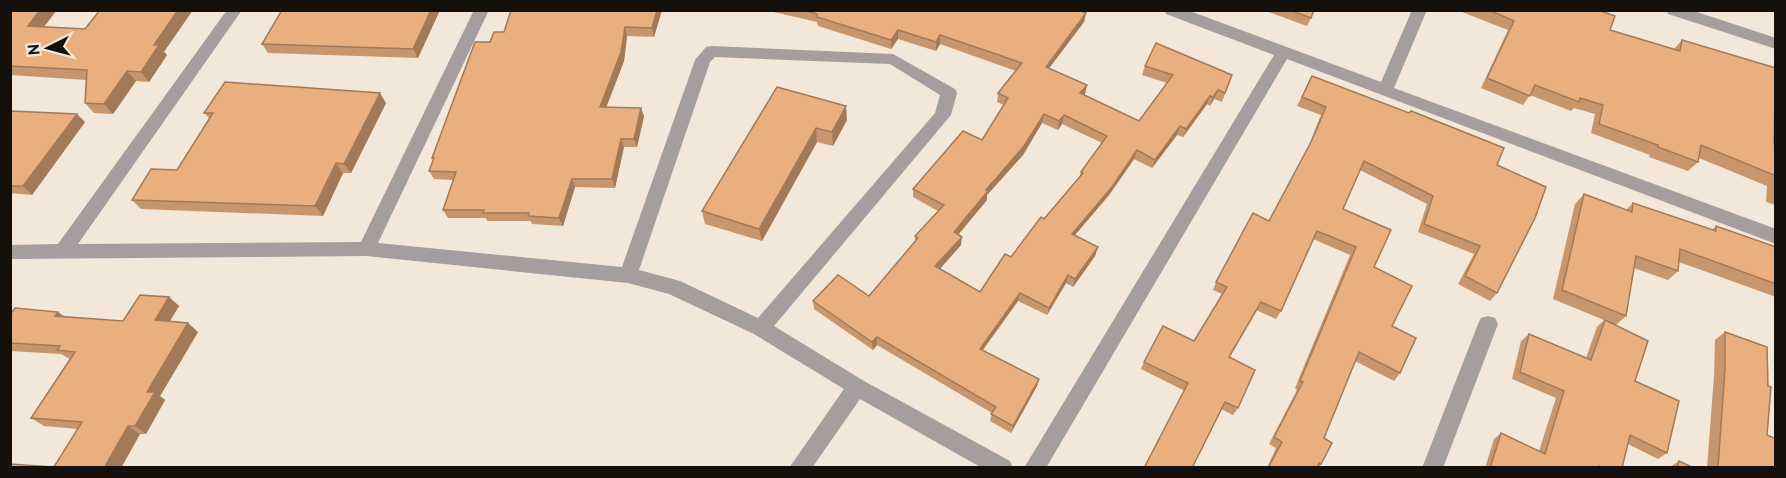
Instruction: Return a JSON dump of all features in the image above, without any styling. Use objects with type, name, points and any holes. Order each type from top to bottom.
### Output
[{"type":"street","points":[[63,251],[235,10]]},
{"type":"street","points":[[366,249],[482,10]]},
{"type":"street","points":[[1171,10],[1776,237]]},
{"type":"street","points":[[1384,91],[1420,10]]},
{"type":"street","points":[[1673,10],[1776,44]]},
{"type":"street","points":[[628,275],[703,60],[711,51],[893,59],[949,93],[943,115],[761,328]]},
{"type":"street","points":[[1034,468],[1283,53]]},
{"type":"street","points":[[10,252],[366,249],[628,275],[673,287],[761,328],[857,387],[1003,468]]},
{"type":"street","points":[[1432,468],[1488,324]]},
{"type":"street","points":[[799,468],[857,387]]},
{"type":"building","points":[[10,10],[40,10],[28,26],[85,29],[100,10],[178,10],[154,45],[159,45],[141,72],[127,71],[104,104],[85,103],[87,70],[10,66]]},
{"type":"building","points":[[282,10],[431,10],[413,49],[262,44]]},
{"type":"building","points":[[511,10],[657,10],[652,28],[625,27],[621,52],[600,107],[641,108],[634,139],[621,139],[612,179],[572,179],[559,218],[528,216],[529,213],[443,210],[456,172],[429,171],[475,42],[490,42],[494,32],[504,32]]},
{"type":"building","points":[[803,10],[1079,10],[1086,13],[1046,67],[1087,85],[1080,93],[1139,121],[1173,75],[1145,66],[1156,43],[1232,75],[1225,93],[1218,90],[1213,97],[1210,96],[1186,129],[1180,126],[1155,160],[1137,150],[1112,187],[1072,234],[1098,247],[1075,279],[1068,275],[1049,308],[1020,293],[980,349],[1039,379],[1013,426],[991,414],[996,407],[877,337],[872,342],[813,301],[838,275],[869,296],[918,238],[915,236],[944,205],[913,189],[963,131],[982,140],[1008,98],[998,93],[1022,63],[940,35],[936,42],[898,30],[891,40],[817,17],[817,14]],"holes":[[[1044,114],[1059,121],[1064,115],[1107,136],[1081,172],[1083,173],[1044,219],[1041,217],[1011,257],[1005,254],[980,292],[935,266],[962,237],[954,232],[1024,146]]]},
{"type":"building","points":[[1290,10],[1314,10],[1311,18]]},
{"type":"building","points":[[1489,10],[1598,10],[1615,16],[1610,30],[1680,51],[1682,40],[1776,68],[1774,144],[1776,145],[1776,176],[1701,145],[1698,162],[1599,124],[1603,105],[1580,98],[1579,102],[1535,85],[1530,96],[1487,78],[1514,21]]},
{"type":"building","points":[[1312,76],[1409,113],[1411,111],[1504,148],[1497,165],[1546,187],[1535,218],[1497,293],[1465,276],[1480,246],[1424,224],[1433,196],[1364,161],[1343,209],[1391,230],[1374,267],[1412,286],[1392,326],[1416,338],[1400,373],[1359,352],[1324,438],[1332,443],[1321,464],[1319,463],[1317,468],[1268,468],[1282,442],[1274,437],[1303,382],[1300,381],[1356,247],[1317,231],[1281,311],[1261,302],[1229,357],[1255,370],[1238,408],[1225,402],[1192,468],[1144,468],[1188,383],[1144,362],[1163,326],[1194,341],[1227,287],[1216,282],[1253,213],[1269,221],[1311,142],[1326,107],[1302,97]]},
{"type":"building","points":[[225,82],[380,93],[344,164],[336,163],[315,206],[132,200],[151,169],[177,170],[213,113],[204,113]]},
{"type":"building","points":[[777,87],[846,106],[832,132],[816,128],[759,229],[702,211]]},
{"type":"building","points":[[10,111],[77,114],[23,186],[10,186]]},
{"type":"building","points":[[1584,194],[1632,212],[1633,203],[1716,231],[1716,226],[1776,247],[1776,284],[1680,249],[1678,271],[1636,256],[1626,316],[1562,290]]},
{"type":"building","points":[[140,295],[169,297],[155,320],[188,323],[147,392],[155,392],[135,426],[128,426],[104,468],[10,468],[10,464],[54,467],[82,422],[31,418],[75,352],[57,350],[60,346],[10,343],[10,311],[12,312],[15,308],[58,312],[55,316],[123,321]]},
{"type":"building","points":[[1605,320],[1648,341],[1635,381],[1679,401],[1667,453],[1630,435],[1622,468],[1601,468],[1599,466],[1598,468],[1490,468],[1501,433],[1545,454],[1564,391],[1520,372],[1529,334],[1591,360]]},
{"type":"building","points":[[1725,332],[1767,347],[1768,386],[1771,387],[1767,435],[1776,439],[1776,468],[1718,468],[1725,369]]},
{"type":"building","points":[[1679,461],[1694,468],[1677,468]]}]
